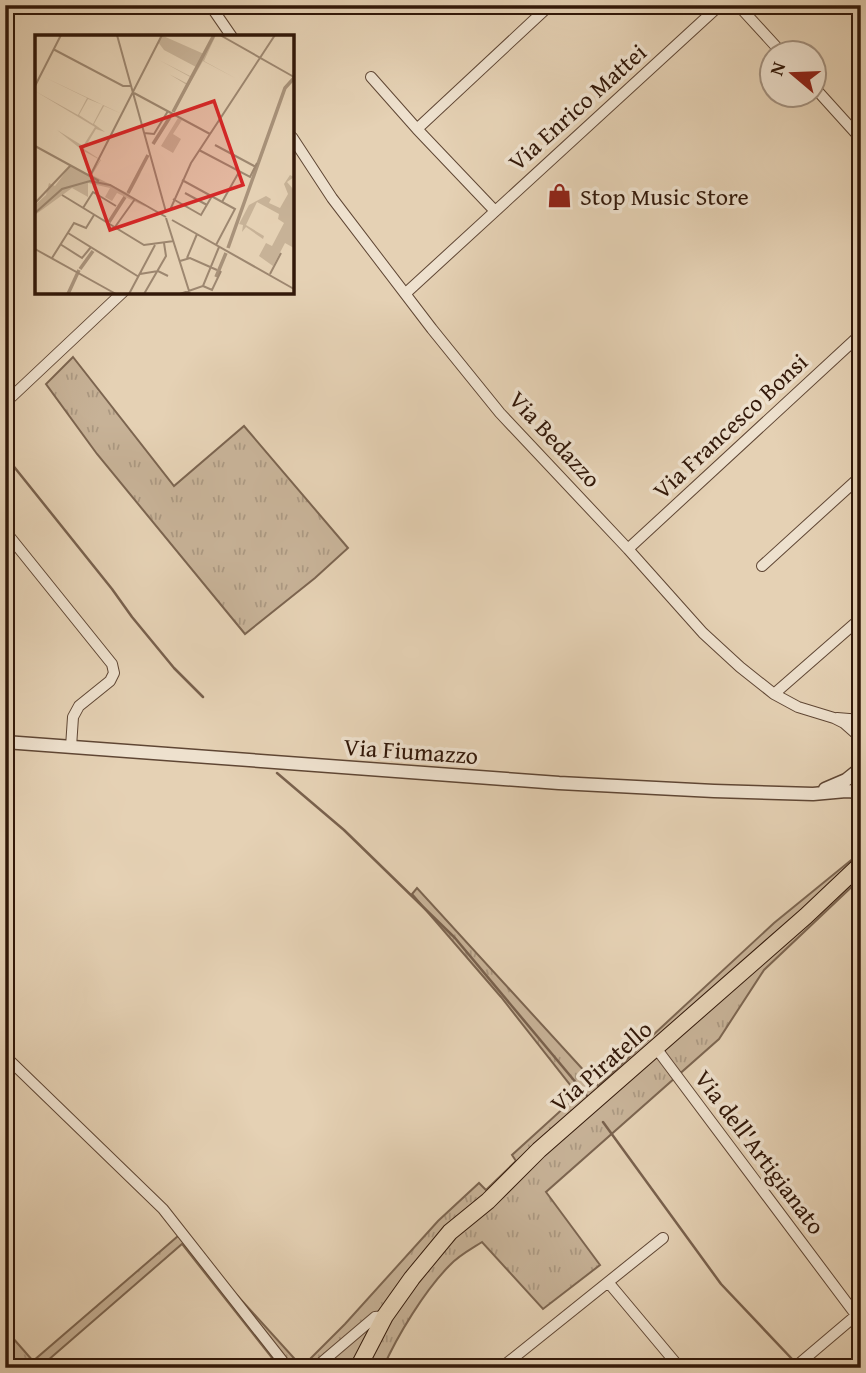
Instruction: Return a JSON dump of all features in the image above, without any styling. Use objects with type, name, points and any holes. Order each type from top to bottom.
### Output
[{"type":"main road","name":"Via Piratello","points":[[358,1368],[385,1316],[412,1278],[450,1233],[488,1201],[539,1150],[806,916],[861,864]]},
{"type":"street","points":[[210,5],[231,35]]},
{"type":"street","points":[[417,129],[550,5]]},
{"type":"street","name":"Via Enrico Mattei","points":[[406,293],[720,5]]},
{"type":"street","points":[[738,5],[768,38]]},
{"type":"street","points":[[371,77],[495,211]]},
{"type":"street","points":[[828,103],[861,139]]},
{"type":"street","name":"Via Bedazzo","points":[[294,141],[332,198],[500,413],[703,633],[774,694],[798,708],[834,718],[861,720]]},
{"type":"street","points":[[5,403],[121,294]]},
{"type":"street","name":"Via Francesco Bonsi","points":[[628,549],[861,334]]},
{"type":"street","points":[[762,566],[861,475]]},
{"type":"street","points":[[5,531],[112,664],[114,673],[110,681],[75,711],[71,747]]},
{"type":"street","points":[[774,694],[861,618]]},
{"type":"street","name":"Via Bedazzo","points":[[834,718],[861,738]]},
{"type":"street","name":"Via Fiumazzo","points":[[5,742],[559,783],[813,794],[861,792]]},
{"type":"street","name":"Via Fiumazzo","points":[[813,794],[846,780],[861,768]]},
{"type":"street","name":"Via dell'Artigianato","points":[[656,1048],[859,1313]]},
{"type":"street","points":[[5,1056],[163,1209],[288,1368]]},
{"type":"street","points":[[502,1368],[663,1238]]},
{"type":"street","points":[[608,1282],[680,1368]]},
{"type":"street","points":[[793,1368],[859,1313]]},
{"type":"street","name":"Via Piratello","points":[[315,1368],[375,1317],[385,1316]]},
{"type":"green space","points":[[73,357],[174,486],[244,426],[348,548],[245,634],[97,454],[46,384]]},
{"type":"green space","points":[[861,852],[861,878],[764,970],[719,1039],[546,1192],[600,1265],[543,1309],[482,1242],[453,1262],[431,1287],[404,1328],[383,1368],[280,1368],[182,1244],[39,1368],[24,1368],[13,1358],[5,1364],[5,1329],[33,1361],[185,1230],[234,1292],[302,1367],[345,1324],[438,1221],[479,1183],[486,1190],[516,1161],[512,1155],[578,1095],[501,997],[412,894],[417,888],[598,1086],[774,923]]},
{"type":"waterway","points":[[7,458],[132,617],[174,668],[203,697]]},
{"type":"waterway","points":[[277,773],[344,830],[455,938],[588,1097]]},
{"type":"waterway","points":[[603,1122],[721,1284],[792,1359]]},
{"type":"place","name":"Stop Music Store","points":[[560,196]]}]
